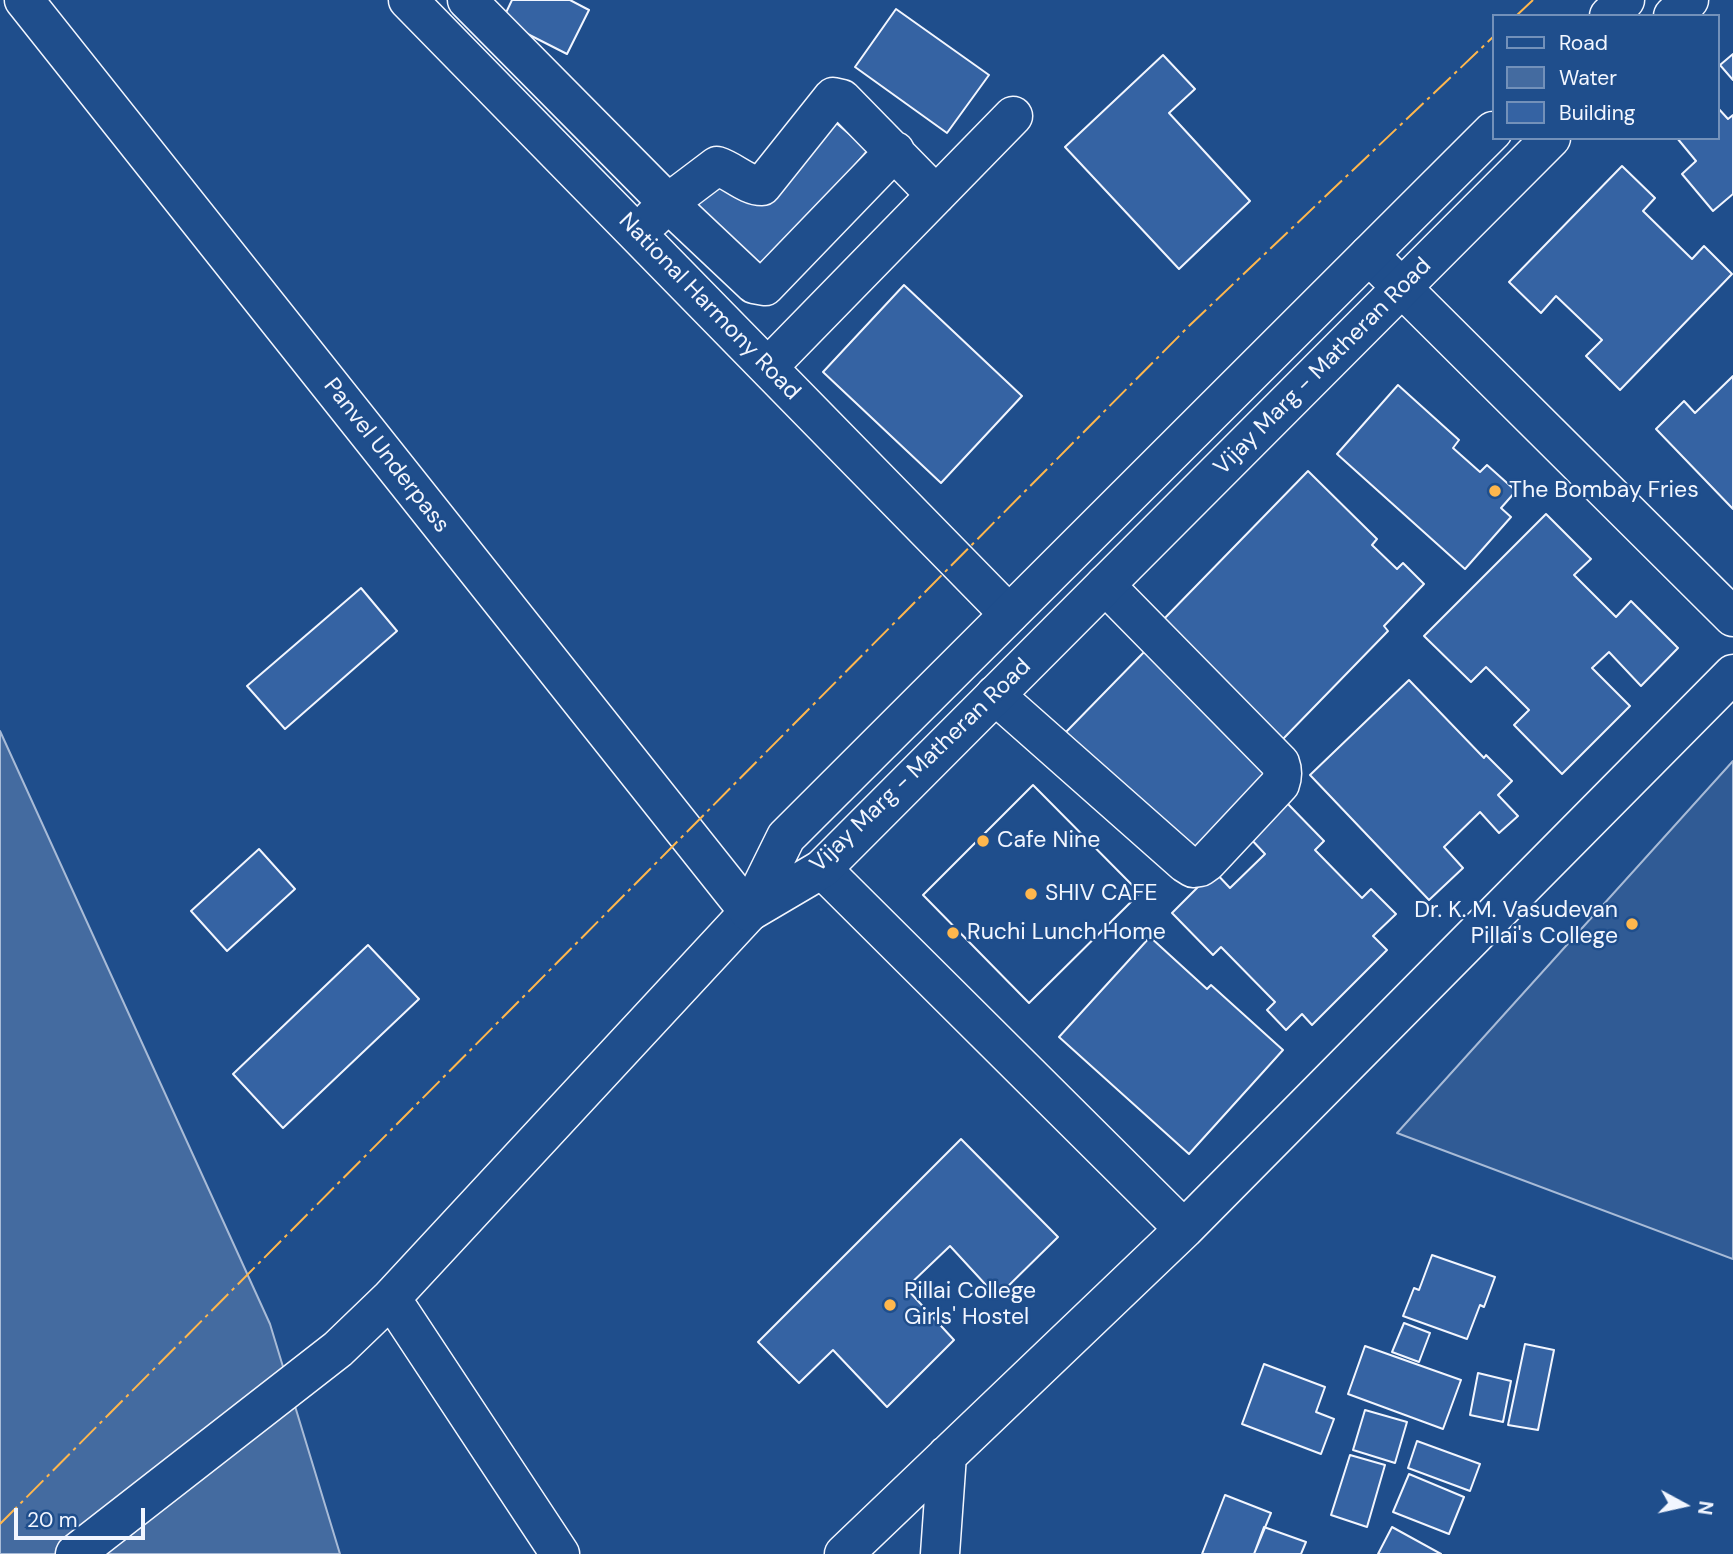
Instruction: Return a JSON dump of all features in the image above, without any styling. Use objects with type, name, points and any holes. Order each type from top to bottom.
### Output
[{"type":"street","name":"Panvel Underpass","points":[[24,0],[749,912]]},
{"type":"street","name":"National Harmony Road","points":[[408,0],[1009,614]]},
{"type":"street","points":[[467,0],[668,203],[754,284],[765,286],[895,151]]},
{"type":"street","points":[[1611,14],[1625,0]]},
{"type":"street","points":[[637,234],[668,203],[717,166],[731,170],[753,186],[762,186],[833,97],[842,99],[936,195]]},
{"type":"street","points":[[768,367],[1013,116]]},
{"type":"street","name":"Vijay Marg - Matheran Road","points":[[749,912],[786,837],[1492,132]]},
{"type":"street","name":"Vijay Marg - Matheran Road","points":[[749,912],[822,869],[1549,140]]},
{"type":"street","points":[[1369,255],[1733,617]]},
{"type":"street","points":[[995,695],[1185,863],[1193,868],[1207,862],[1280,784],[1283,769],[1105,585]]},
{"type":"street","points":[[844,1554],[1184,1229],[1733,674]]},
{"type":"street","points":[[822,869],[1184,1229]]},
{"type":"street","points":[[75,1554],[338,1349],[391,1298],[749,912]]},
{"type":"street","points":[[391,1298],[560,1554]]},
{"type":"street","points":[[940,1554],[947,1455]]},
{"type":"shaded area","name":"Dr. K. M. Vasudevan Pillai's College","points":[[1733,761],[1733,1259],[1397,1133]]},
{"type":"water","points":[[0,731],[270,1324],[340,1554],[0,1554]]},
{"type":"building","points":[[512,0],[570,0],[589,10],[567,54],[502,21]]},
{"type":"building","points":[[896,9],[989,75],[947,133],[855,67]]},
{"type":"building","points":[[1733,54],[1733,80],[1720,65]]},
{"type":"building","points":[[1163,55],[1195,89],[1169,113],[1250,201],[1179,269],[1065,147]]},
{"type":"building","points":[[1719,109],[1728,119],[1733,115],[1733,194],[1713,211],[1682,174],[1696,161],[1679,140],[1719,140]]},
{"type":"building","points":[[834,121],[868,150],[757,279],[690,213],[724,173],[762,205]]},
{"type":"building","points":[[1622,166],[1655,198],[1643,211],[1692,259],[1704,246],[1732,274],[1620,390],[1586,356],[1602,340],[1556,296],[1541,313],[1509,282]]},
{"type":"building","points":[[904,285],[1022,396],[941,483],[823,372]]},
{"type":"building","points":[[1733,376],[1733,509],[1656,429],[1684,401],[1695,413]]},
{"type":"building","points":[[1398,385],[1459,440],[1453,448],[1480,472],[1487,465],[1516,491],[1501,508],[1511,517],[1465,569],[1337,454]]},
{"type":"building","points":[[1308,471],[1377,539],[1372,545],[1397,569],[1403,563],[1424,584],[1384,626],[1388,631],[1282,740],[1161,622]]},
{"type":"building","points":[[1546,514],[1591,559],[1574,575],[1616,617],[1631,601],[1678,648],[1641,686],[1609,652],[1592,668],[1630,706],[1562,774],[1514,725],[1529,710],[1486,667],[1471,682],[1424,636]]},
{"type":"building","points":[[361,588],[397,631],[285,729],[247,686]]},
{"type":"building","points":[[1147,649],[1275,776],[1194,859],[1066,732]]},
{"type":"building","points":[[1409,680],[1484,758],[1486,755],[1512,781],[1498,795],[1518,816],[1499,833],[1480,812],[1444,847],[1463,868],[1429,900],[1310,775]]},
{"type":"building","name":"SHIV CAFE","points":[[1033,785],[1140,893],[1029,1003],[923,895]]},
{"type":"building","name":"SHIV CAFE","points":[[1033,785],[1140,893],[1029,1003],[923,895]]},
{"type":"building","points":[[1285,801],[1324,841],[1315,850],[1362,898],[1371,889],[1396,914],[1373,936],[1387,950],[1312,1025],[1302,1014],[1286,1030],[1267,1010],[1275,1002],[1221,947],[1213,955],[1172,913],[1214,871],[1230,888],[1265,854],[1249,837]]},
{"type":"building","points":[[259,849],[295,889],[227,951],[191,911]]},
{"type":"building","points":[[1150,937],[1207,989],[1211,985],[1283,1050],[1189,1154],[1059,1037]]},
{"type":"building","points":[[368,945],[419,999],[283,1128],[233,1074]]},
{"type":"building","points":[[961,1139],[1058,1237],[997,1297],[950,1246],[906,1288],[954,1340],[887,1407],[833,1350],[799,1383],[758,1342]]},
{"type":"building","points":[[1432,1255],[1495,1277],[1484,1307],[1480,1305],[1467,1339],[1403,1316],[1414,1288],[1419,1290]]},
{"type":"building","points":[[1404,1323],[1430,1333],[1419,1362],[1392,1352]]},
{"type":"building","points":[[1525,1344],[1554,1350],[1538,1430],[1508,1425]]},
{"type":"building","points":[[1365,1346],[1461,1380],[1443,1429],[1348,1394]]},
{"type":"building","points":[[1264,1364],[1325,1387],[1316,1412],[1334,1419],[1321,1454],[1242,1424]]},
{"type":"building","points":[[1478,1373],[1511,1381],[1503,1422],[1470,1415]]},
{"type":"building","points":[[1365,1410],[1407,1422],[1395,1463],[1353,1450]]},
{"type":"building","points":[[1417,1441],[1480,1464],[1470,1491],[1408,1468]]},
{"type":"building","points":[[1350,1455],[1385,1465],[1367,1527],[1331,1515]]},
{"type":"building","points":[[1409,1474],[1464,1497],[1449,1534],[1393,1512]]},
{"type":"building","points":[[1225,1495],[1271,1513],[1254,1554],[1202,1554]]},
{"type":"building","points":[[1264,1527],[1306,1542],[1301,1554],[1254,1554]]},
{"type":"building","points":[[1392,1527],[1441,1554],[1378,1554]]},
{"type":"power","points":[[1518,14],[1533,0]]},
{"type":"power","points":[[0,1524],[1189,326],[1492,38]]},
{"type":"place","name":"The Bombay Fries","points":[[1495,491]]},
{"type":"place","name":"Cafe Nine","points":[[983,841]]},
{"type":"place","name":"SHIV CAFE","points":[[1031,894]]},
{"type":"place","name":"Dr. K. M. Vasudevan Pillai's College","points":[[1632,924]]},
{"type":"place","name":"Ruchi Lunch Home","points":[[953,933]]},
{"type":"place","name":"Pillai College Girls' Hostel","points":[[890,1305]]}]
